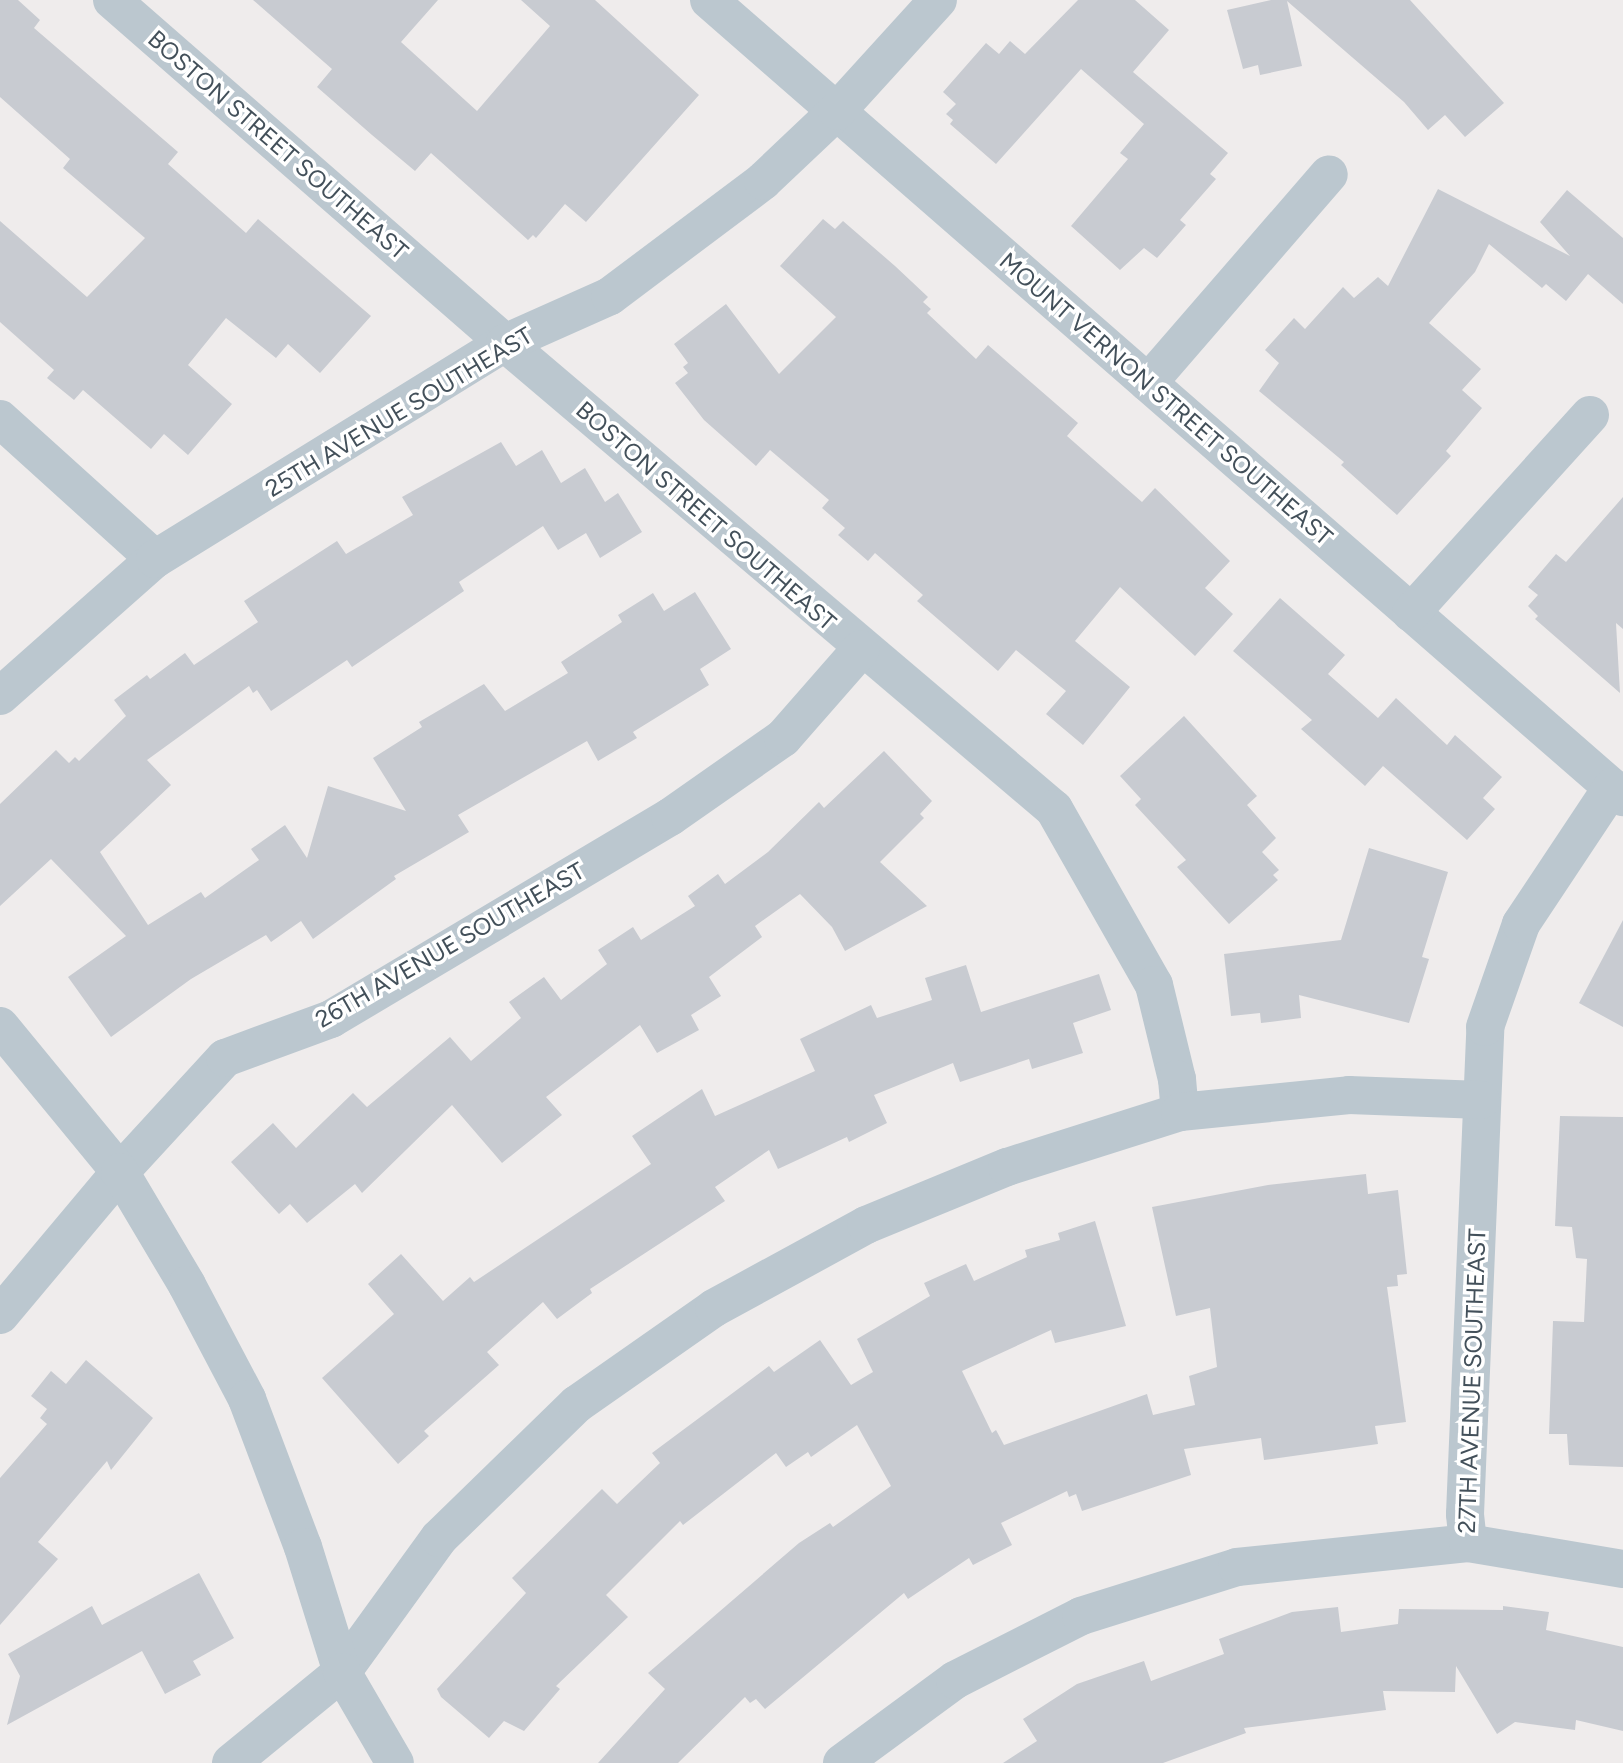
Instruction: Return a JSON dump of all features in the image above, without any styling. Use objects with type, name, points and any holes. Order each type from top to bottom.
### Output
[{"type":"street","name":"BOSTON STREET SOUTHEAST","points":[[112,0],[861,649],[1054,809],[1154,985],[1177,1079],[1180,1112]]},
{"type":"street","name":"MOUNT VERNON STREET SOUTHEAST","points":[[709,0],[1617,792]]},
{"type":"street","name":"25TH AVENUE SOUTHEAST","points":[[0,696],[155,559],[505,343],[610,296],[763,181],[837,111],[938,0]]},
{"type":"street","points":[[1148,383],[1329,174]]},
{"type":"street","points":[[1411,612],[1590,415]]},
{"type":"street","points":[[0,419],[155,559]]},
{"type":"street","name":"26TH AVENUE SOUTHEAST","points":[[0,1315],[120,1172],[225,1058],[331,1019],[670,817],[783,738],[861,649]]},
{"type":"street","name":"27TH AVENUE SOUTHEAST","points":[[842,1763],[955,1680],[1081,1616],[1237,1567],[1468,1543],[1465,1514],[1485,1027],[1521,924],[1617,792]]},
{"type":"street","points":[[0,1026],[120,1172],[187,1285],[247,1399],[303,1547],[342,1672],[395,1763]]},
{"type":"street","points":[[231,1763],[342,1672],[439,1538],[577,1404],[714,1308],[878,1220],[1007,1167],[1180,1112],[1349,1095],[1481,1100]]},
{"type":"street","points":[[1468,1543],[1623,1569]]},
{"type":"building","points":[[0,0],[18,0],[40,20],[34,28],[178,152],[168,164],[246,233],[258,219],[371,316],[320,373],[288,344],[276,358],[226,318],[188,365],[232,404],[188,455],[164,434],[151,449],[83,390],[74,400],[47,378],[54,370],[0,322],[0,221],[87,297],[145,238],[63,168],[70,159],[0,97]]},
{"type":"building","points":[[253,0],[438,0],[401,42],[477,111],[550,26],[521,0],[595,0],[699,95],[586,222],[565,204],[536,238],[533,235],[528,240],[431,153],[415,171],[317,87],[332,69]]},
{"type":"building","points":[[1078,0],[1135,0],[1169,30],[1133,72],[1228,153],[1210,174],[1216,179],[1180,220],[1186,225],[1157,258],[1144,248],[1120,270],[1071,226],[1128,159],[1120,153],[1144,124],[1081,69],[996,164],[950,124],[953,120],[946,114],[956,104],[943,92],[986,43],[999,54],[1010,41],[1025,54]]},
{"type":"building","points":[[1271,0],[1410,0],[1504,103],[1465,137],[1445,115],[1428,130],[1404,102],[1287,1],[1302,66],[1260,75],[1258,65],[1243,69],[1227,10]]},
{"type":"building","points":[[1438,189],[1570,256],[1540,222],[1567,190],[1623,238],[1623,304],[1588,274],[1566,301],[1546,284],[1542,288],[1489,244],[1475,272],[1429,323],[1481,369],[1462,390],[1482,408],[1446,451],[1451,456],[1397,515],[1341,465],[1344,462],[1259,391],[1279,363],[1265,350],[1294,318],[1305,329],[1343,287],[1354,298],[1378,277],[1388,286]]},
{"type":"building","points":[[823,219],[835,229],[843,221],[895,266],[928,297],[923,302],[931,309],[927,313],[976,359],[988,345],[1078,423],[1067,436],[1142,502],[1155,488],[1230,561],[1205,588],[1233,614],[1195,656],[1120,587],[1075,641],[1130,687],[1083,745],[1046,714],[1066,691],[1016,650],[998,671],[917,601],[923,595],[875,553],[868,561],[838,535],[845,528],[822,508],[829,500],[770,450],[756,466],[704,420],[675,383],[688,373],[683,367],[688,363],[674,344],[726,304],[779,374],[836,317],[780,266]]},
{"type":"building","points":[[501,442],[516,466],[542,450],[561,483],[585,468],[605,502],[618,493],[642,532],[600,558],[586,533],[558,550],[543,526],[459,582],[464,591],[352,667],[347,660],[271,711],[257,690],[253,693],[249,686],[147,760],[171,785],[100,852],[148,925],[201,892],[205,898],[259,860],[251,849],[285,825],[307,858],[328,786],[406,811],[373,758],[422,727],[419,722],[484,684],[505,711],[568,673],[561,662],[622,622],[618,615],[653,593],[664,611],[695,592],[731,649],[700,669],[709,685],[633,732],[637,738],[598,761],[587,741],[458,815],[469,832],[394,876],[396,879],[313,939],[301,921],[271,942],[266,935],[191,979],[111,1037],[68,977],[126,936],[51,859],[0,906],[0,804],[56,750],[69,763],[75,757],[79,761],[126,716],[114,700],[147,675],[150,679],[185,653],[194,665],[258,622],[244,601],[337,541],[346,554],[413,515],[402,497]]},
{"type":"building","points":[[1623,497],[1623,629],[1616,623],[1620,693],[1535,619],[1538,616],[1528,606],[1538,595],[1528,587],[1556,554],[1566,562]]},
{"type":"building","points":[[1280,598],[1345,655],[1328,674],[1378,718],[1396,698],[1447,745],[1455,735],[1502,777],[1483,798],[1495,809],[1467,840],[1383,766],[1365,786],[1301,729],[1312,720],[1233,651]]},
{"type":"building","points":[[1184,716],[1257,796],[1247,805],[1276,838],[1262,852],[1279,870],[1273,875],[1278,880],[1229,924],[1177,867],[1186,860],[1135,805],[1141,799],[1120,776]]},
{"type":"building","points":[[884,751],[932,801],[920,814],[924,818],[880,862],[927,906],[845,951],[832,927],[800,894],[755,926],[762,937],[709,977],[721,996],[691,1015],[699,1030],[657,1053],[640,1025],[546,1097],[562,1115],[502,1163],[452,1105],[362,1193],[355,1184],[307,1223],[290,1204],[279,1214],[231,1162],[273,1123],[296,1148],[353,1093],[367,1107],[450,1037],[471,1061],[521,1018],[509,1002],[544,977],[561,1000],[607,964],[598,950],[633,927],[641,940],[695,906],[688,896],[718,874],[725,884],[768,852],[819,802],[824,808]]},
{"type":"building","points":[[1369,848],[1448,872],[1422,957],[1429,959],[1409,1023],[1299,995],[1301,1018],[1261,1023],[1260,1013],[1231,1016],[1224,954],[1341,940]]},
{"type":"building","points":[[1623,920],[1623,1027],[1579,1003]]},
{"type":"building","points":[[966,965],[981,1012],[1099,974],[1111,1010],[1073,1023],[1083,1053],[1032,1069],[1029,1059],[960,1082],[953,1063],[874,1095],[887,1123],[849,1142],[847,1137],[778,1169],[769,1150],[715,1187],[725,1201],[590,1289],[592,1293],[557,1319],[543,1302],[487,1352],[499,1365],[424,1431],[429,1436],[398,1464],[322,1378],[394,1314],[368,1284],[401,1254],[443,1301],[470,1277],[474,1282],[651,1164],[632,1136],[702,1089],[715,1116],[815,1071],[800,1039],[871,1005],[877,1018],[932,1000],[925,978]]},
{"type":"building","points":[[1560,1116],[1623,1117],[1623,1467],[1569,1465],[1567,1434],[1549,1434],[1553,1321],[1584,1322],[1587,1259],[1576,1258],[1572,1227],[1555,1226]]},
{"type":"building","points":[[1366,1174],[1368,1194],[1398,1190],[1407,1274],[1397,1275],[1398,1286],[1387,1287],[1406,1422],[1375,1426],[1378,1444],[1264,1460],[1261,1438],[1184,1449],[1191,1475],[1082,1511],[1076,1494],[1069,1497],[1067,1491],[1001,1523],[1012,1545],[973,1565],[969,1558],[908,1599],[904,1593],[765,1709],[756,1699],[750,1703],[745,1697],[678,1763],[598,1763],[665,1689],[648,1673],[799,1543],[830,1523],[833,1527],[891,1486],[857,1425],[811,1457],[808,1452],[786,1467],[776,1453],[683,1525],[680,1521],[606,1595],[628,1617],[556,1686],[560,1689],[524,1731],[504,1721],[489,1738],[441,1697],[437,1689],[526,1593],[512,1578],[602,1489],[617,1504],[660,1463],[652,1453],[769,1366],[774,1372],[820,1340],[851,1385],[873,1372],[857,1339],[930,1296],[924,1283],[966,1264],[974,1281],[1027,1257],[1025,1250],[1060,1240],[1058,1233],[1095,1221],[1126,1326],[1055,1343],[1051,1330],[962,1371],[992,1433],[996,1430],[1004,1445],[1147,1394],[1153,1415],[1195,1405],[1189,1376],[1217,1367],[1210,1308],[1176,1316],[1152,1207],[1268,1185]]},
{"type":"building","points":[[86,1360],[153,1418],[111,1470],[107,1461],[38,1542],[58,1559],[0,1625],[0,1478],[47,1424],[40,1418],[47,1409],[31,1396],[51,1371],[66,1384]]},
{"type":"building","points":[[199,1573],[234,1638],[193,1661],[201,1675],[165,1694],[142,1651],[7,1725],[20,1676],[8,1654],[92,1606],[102,1625]]},
{"type":"building","points":[[1503,1606],[1549,1612],[1546,1630],[1623,1647],[1623,1731],[1576,1720],[1575,1730],[1515,1722],[1497,1734],[1456,1666],[1455,1692],[1383,1691],[1386,1710],[1244,1728],[1246,1733],[1163,1763],[1003,1763],[1037,1741],[1023,1719],[1077,1684],[1144,1661],[1151,1681],[1224,1654],[1219,1639],[1292,1612],[1338,1607],[1341,1632],[1398,1624],[1399,1609],[1503,1610]]}]
